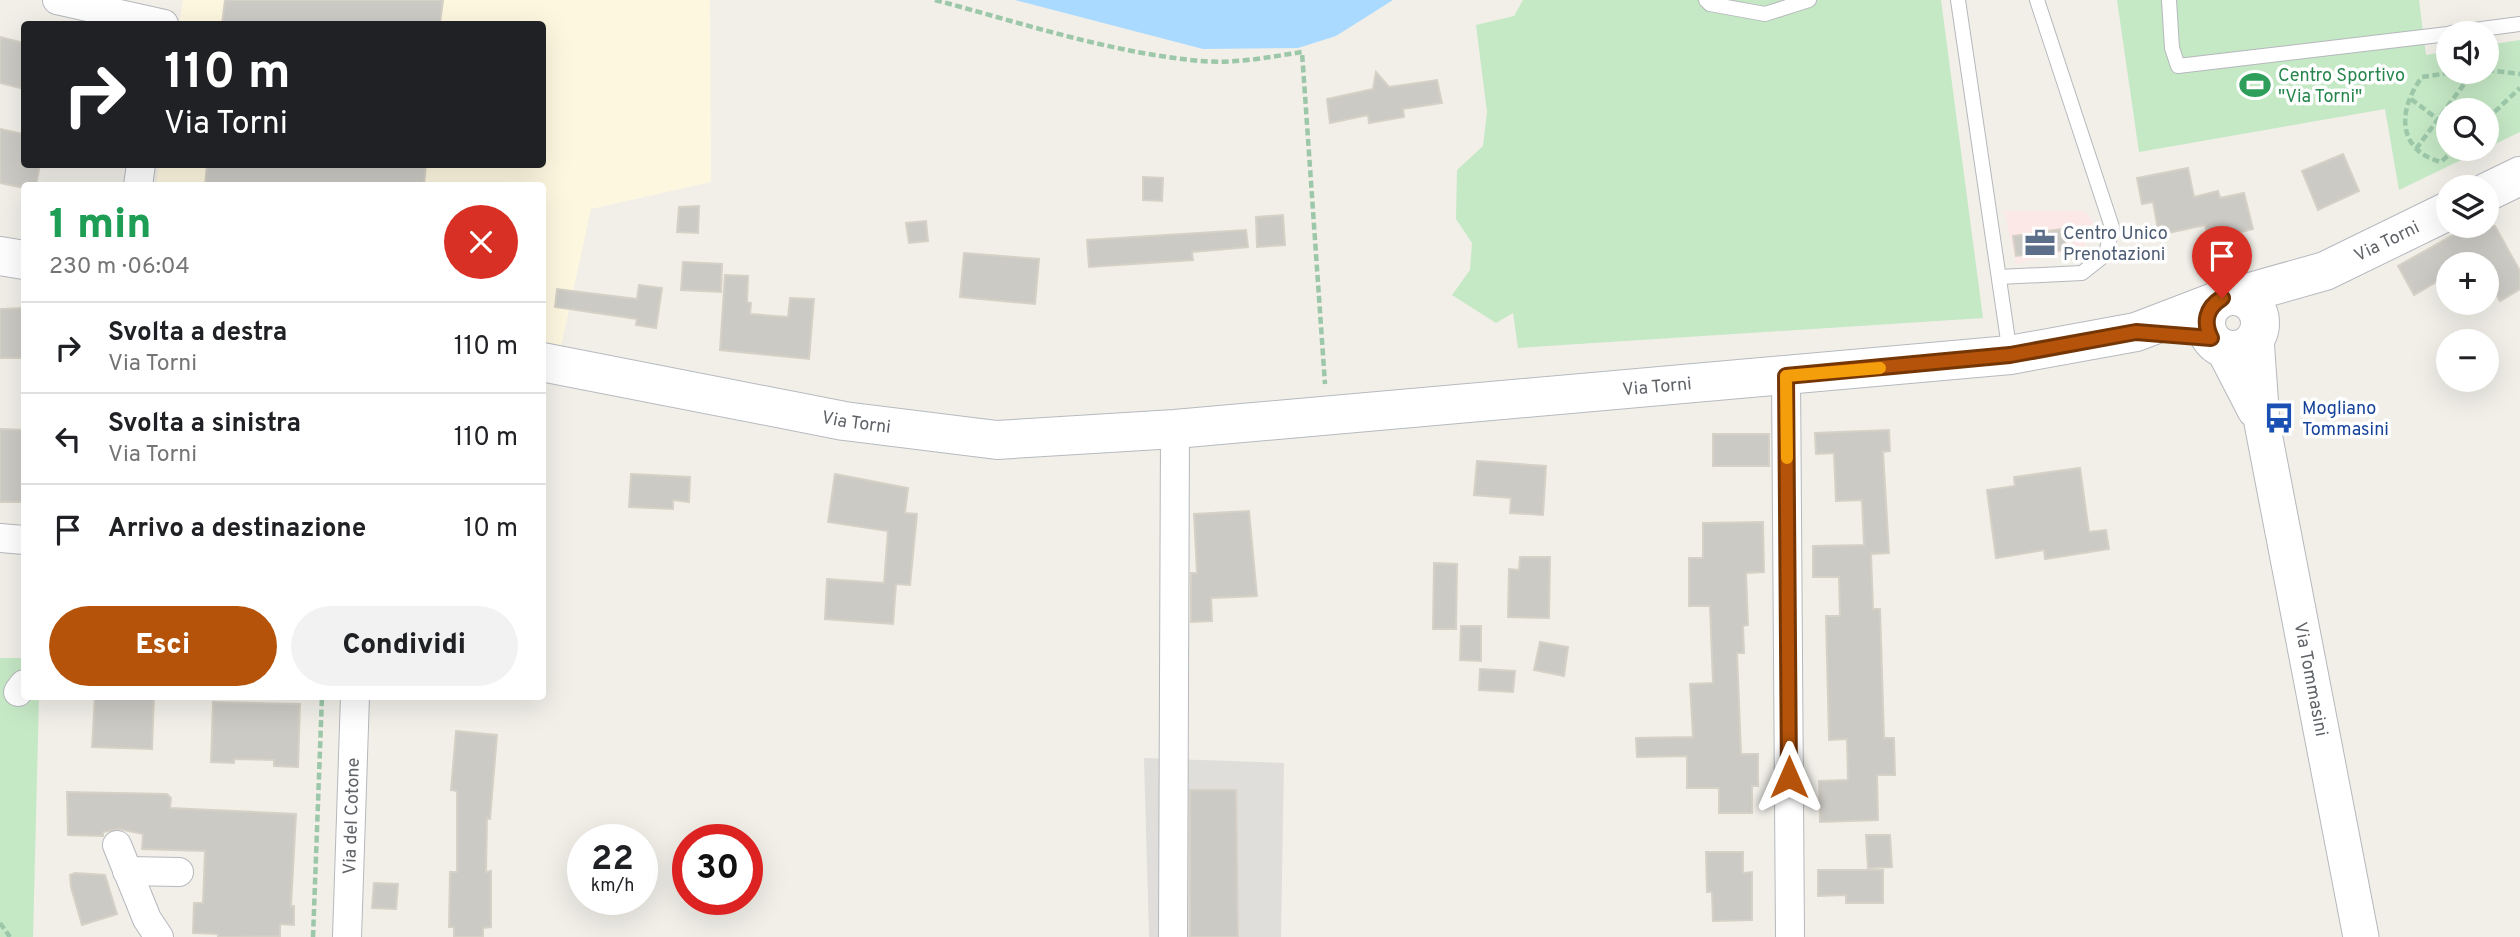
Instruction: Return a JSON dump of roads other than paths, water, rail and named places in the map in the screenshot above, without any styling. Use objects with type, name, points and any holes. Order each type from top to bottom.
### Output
[{"type":"main road","points":[[2499,186],[2520,176]]},
{"type":"main road","name":"Via Torni","points":[[546,363],[844,421],[997,440],[1175,429],[2010,355],[2136,332],[2234,324],[2325,271],[2436,217]]},
{"type":"main road","points":[[0,256],[21,260]]},
{"type":"street","points":[[57,0],[151,21]]},
{"type":"street","name":"Via Tommasini","points":[[2234,324],[2262,423],[2361,937]]},
{"type":"street","points":[[1786,376],[1790,937]]},
{"type":"street","points":[[1173,937],[1175,429]]},
{"type":"street","points":[[0,538],[21,540]]},
{"type":"street","name":"Via del Cotone","points":[[347,937],[355,700]]},
{"type":"street","points":[[117,845],[147,919],[159,937]]},
{"type":"street","points":[[127,871],[179,872]]},
{"type":"lane","points":[[1706,0],[1710,4],[1765,14],[1809,0]]},
{"type":"lane","points":[[1958,0],[2010,355]]},
{"type":"lane","points":[[1999,276],[2082,273],[2106,254],[2112,227],[2037,0]]},
{"type":"lane","points":[[2169,0],[2172,48],[2178,66],[2436,35]]},
{"type":"lane","points":[[2499,27],[2520,24]]},
{"type":"water","points":[[1015,0],[1393,0],[1336,36],[1298,48],[1203,49]]},
{"type":"place","name":"Centro Sportivo \"Via Torni\"","points":[[2255,85]]},
{"type":"place","name":"Centro Unico Prenotazioni","points":[[2040,243]]},
{"type":"place","name":"Mogliano Tommasini","points":[[2279,418]]}]
